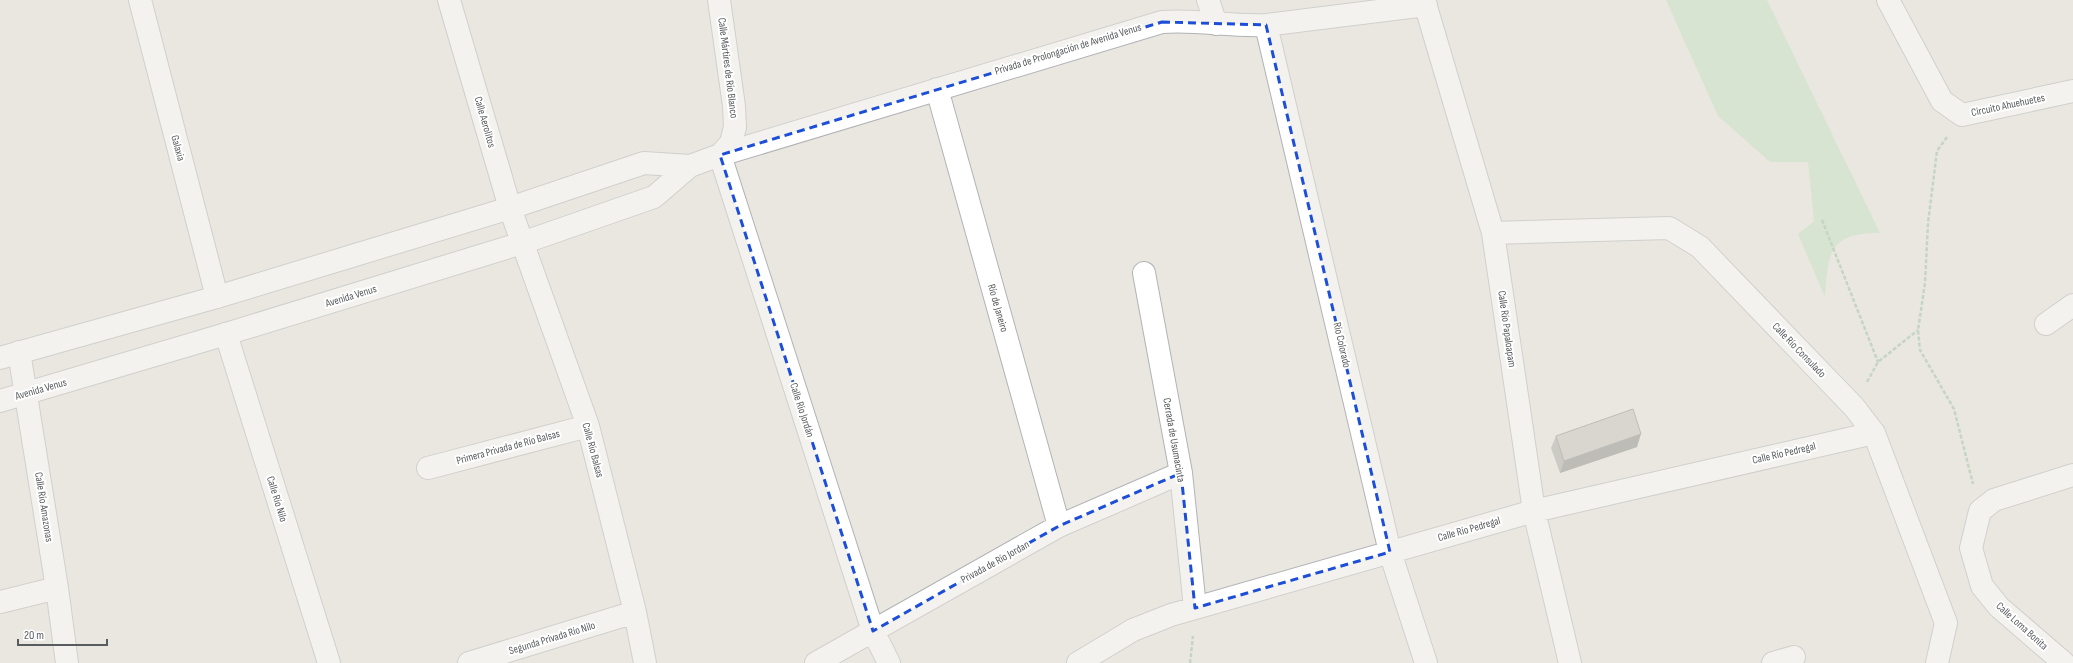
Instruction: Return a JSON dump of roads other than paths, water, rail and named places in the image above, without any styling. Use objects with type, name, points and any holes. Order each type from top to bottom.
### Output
[{"type":"street","name":"Galaxia","points":[[140,0],[217,297]]},
{"type":"street","name":"Calle Aerolitos","points":[[449,0],[510,208],[522,243]]},
{"type":"street","name":"Calle Mártires de Río Blanco","points":[[718,0],[734,106],[735,127],[728,148],[720,155]]},
{"type":"street","points":[[1208,0],[1216,24]]},
{"type":"street","name":"Circuito Ahuehuetes","points":[[1888,0],[1942,102],[1962,115],[2073,92]]},
{"type":"street","name":"Privada de Prolongación de Avenida Venus","points":[[720,155],[1162,22],[1175,20],[1216,24],[1266,26],[1425,2]]},
{"type":"street","name":"Calle Río Papaloapam","points":[[1425,2],[1493,233],[1534,511],[1570,663]]},
{"type":"street","name":"Río Colorado","points":[[1266,26],[1390,552],[1426,663]]},
{"type":"street","name":"Río de Janeiro","points":[[937,89],[1059,526]]},
{"type":"street","name":"Avenida Venus","points":[[0,401],[226,334],[522,243],[654,197],[690,166],[720,155]]},
{"type":"street","name":"Calle Río Jordán","points":[[720,155],[873,631],[889,663]]},
{"type":"street","name":"Avenida Venus","points":[[9,355],[217,297],[510,208],[644,163],[690,166]]},
{"type":"street","name":"Calle Río Consulado","points":[[1493,233],[1669,228],[1700,247],[1854,407],[1874,433],[1946,624],[1937,663]]},
{"type":"street","name":"Calle Río Balsas","points":[[522,243],[588,426],[635,612],[645,663]]},
{"type":"street","name":"Cerrada de Usumacinta","points":[[1144,273],[1181,473],[1195,608]]},
{"type":"street","points":[[2046,324],[2073,305]]},
{"type":"street","name":"Calle Río Nilo","points":[[226,334],[329,663]]},
{"type":"street","name":"Calle Río Amazonas","points":[[9,355],[26,393],[57,588],[67,663]]},
{"type":"street","name":"Primera Privada de Río Balsas","points":[[428,468],[588,426]]},
{"type":"street","name":"Calle Río Pedregal","points":[[1078,663],[1133,630],[1171,615],[1195,608],[1534,511],[1874,433]]},
{"type":"street","name":"Privada de Río Jordan","points":[[816,663],[1059,526],[1181,473]]},
{"type":"street","name":"Calle Loma Bonita","points":[[2064,663],[1999,607],[1982,586],[1971,548],[1987,505],[2073,475]]},
{"type":"street","points":[[0,602],[57,588]]},
{"type":"street","name":"Segunda Privada Río Nilo","points":[[469,663],[635,612]]},
{"type":"street","points":[[1773,663],[1794,657]]}]
